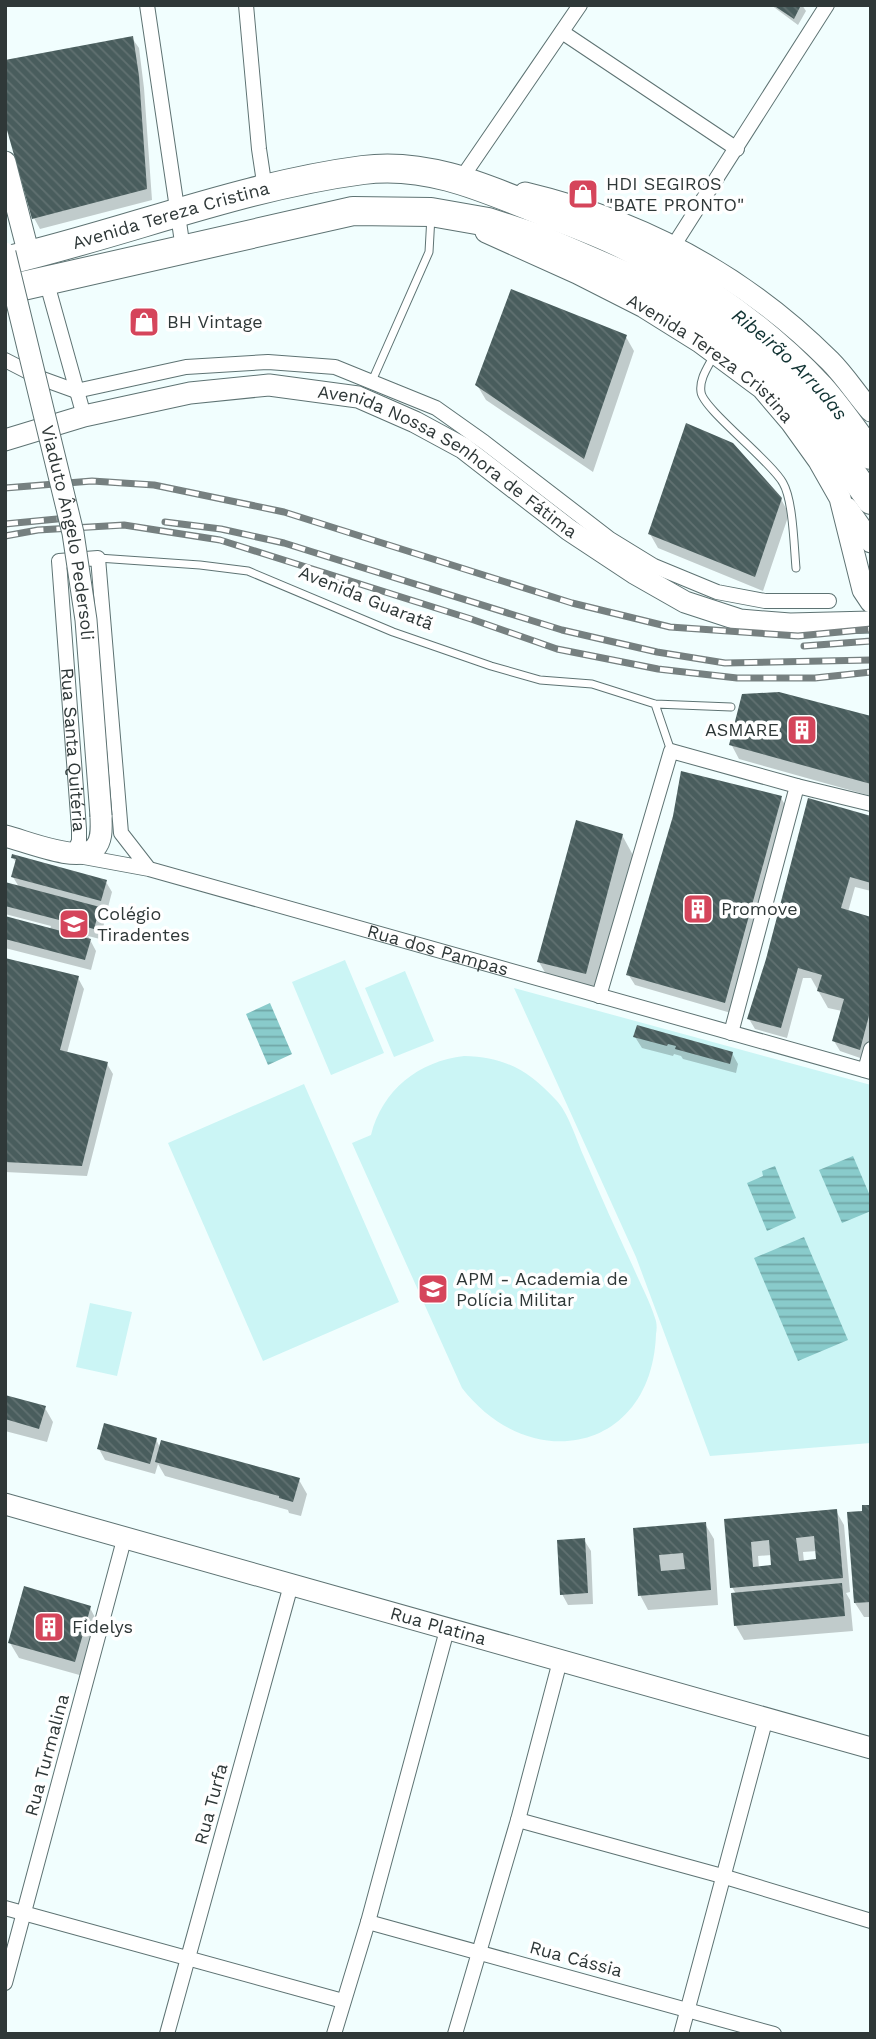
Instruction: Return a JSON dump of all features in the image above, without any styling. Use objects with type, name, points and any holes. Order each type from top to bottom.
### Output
[{"type":"highway","name":"Avenida Tereza Cristina","points":[[13,257],[265,189],[366,170],[418,171],[461,179],[617,241],[711,295],[762,333],[820,388],[871,455]]},
{"type":"highway","name":"Avenida Tereza Cristina","points":[[5,290],[353,211],[439,213],[488,222],[540,239],[655,289],[747,351],[802,403],[871,500]]},
{"type":"main road","points":[[5,162],[13,257]]},
{"type":"main road","name":"Avenida Tereza Cristina","points":[[461,179],[573,205],[674,245],[724,275],[774,312],[831,362],[871,411]]},
{"type":"main road","name":"Avenida Tereza Cristina","points":[[439,213],[577,272],[644,307],[715,353],[762,388],[819,461],[840,498],[863,590],[871,602]]},
{"type":"main road","name":"Viaduto Ângelo Pedersoli","points":[[13,257],[73,533],[86,620],[101,825]]},
{"type":"main road","name":"Avenida Nossa Senhora de Fátima","points":[[5,440],[84,416],[190,393],[269,385],[358,397],[415,422],[463,448],[569,530],[634,573],[685,602],[740,620],[790,624],[871,622]]},
{"type":"main road","points":[[840,498],[871,542]]},
{"type":"main road","name":"Rua Santa Quitéria","points":[[73,855],[95,848],[101,825]]},
{"type":"main road","name":"Rua dos Pampas","points":[[5,836],[73,855]]},
{"type":"main road","name":"Rua Platina","points":[[5,1504],[871,1748]]},
{"type":"street","points":[[147,5],[183,249]]},
{"type":"street","points":[[246,5],[265,189]]},
{"type":"street","points":[[461,179],[580,5]]},
{"type":"street","points":[[674,245],[827,5]]},
{"type":"street","points":[[562,33],[737,149]]},
{"type":"street","points":[[46,280],[84,416]]},
{"type":"street","points":[[5,360],[40,378],[76,391]]},
{"type":"street","name":"Avenida Nossa Senhora de Fátima","points":[[76,391],[186,368],[268,362],[334,367],[436,408],[610,539],[654,566],[717,592],[765,601],[829,601]]},
{"type":"street","points":[[98,558],[121,833],[149,869]]},
{"type":"street","name":"Avenida Guaratã","points":[[59,561],[98,558]]},
{"type":"street","name":"Rua Santa Quitéria","points":[[59,561],[79,829],[79,841],[73,855]]},
{"type":"street","points":[[598,996],[671,751],[871,804]]},
{"type":"street","points":[[731,1033],[797,786]]},
{"type":"street","name":"Rua Santa Quitéria","points":[[101,825],[111,852],[149,869]]},
{"type":"street","name":"Rua dos Pampas","points":[[73,855],[149,869],[868,1071]]},
{"type":"street","points":[[868,1071],[871,1049]]},
{"type":"street","name":"Rua Turmalina","points":[[5,1983],[125,1536]]},
{"type":"street","name":"Rua Turfa","points":[[167,2034],[291,1585]]},
{"type":"street","points":[[334,2034],[368,1922],[447,1630]]},
{"type":"street","points":[[455,2034],[518,1820],[560,1661]]},
{"type":"street","points":[[681,2034],[766,1718]]},
{"type":"street","points":[[518,1820],[871,1922]]},
{"type":"street","points":[[5,1908],[343,2001]]},
{"type":"street","name":"Rua Cássia","points":[[368,1922],[774,2034]]},
{"type":"lane","points":[[372,382],[429,252],[439,213]]},
{"type":"lane","points":[[715,353],[701,382],[704,401],[783,481],[788,495],[796,568]]},
{"type":"lane","name":"Avenida Guaratã","points":[[98,558],[248,571],[393,632],[540,680],[592,684],[655,704],[731,707]]},
{"type":"lane","points":[[655,704],[671,751]]},
{"type":"shaded area","points":[[345,960],[384,1053],[331,1075],[292,982]]},
{"type":"shaded area","points":[[405,971],[434,1041],[394,1057],[365,988]]},
{"type":"shaded area","points":[[514,988],[871,1085],[871,1443],[710,1456],[636,1257]]},
{"type":"shaded area","points":[[270,1003],[292,1054],[268,1065],[246,1014]]},
{"type":"shaded area","points":[[464,1056],[492,1059],[515,1067],[536,1081],[560,1105],[656,1320],[649,1374],[634,1405],[611,1427],[583,1439],[552,1441],[520,1433],[490,1416],[462,1388],[352,1143],[371,1135],[384,1104],[405,1080],[432,1064]]},
{"type":"shaded area","points":[[304,1084],[399,1302],[263,1361],[168,1143]]},
{"type":"shaded area","points":[[853,1156],[871,1198],[871,1211],[842,1223],[819,1170]]},
{"type":"shaded area","points":[[775,1166],[796,1218],[767,1231],[747,1183],[763,1176],[762,1171]]},
{"type":"shaded area","points":[[804,1237],[848,1340],[798,1361],[754,1258]]},
{"type":"shaded area","points":[[90,1303],[132,1312],[117,1376],[76,1367]]},
{"type":"building","points":[[773,5],[801,5],[794,19]]},
{"type":"building","points":[[133,36],[139,76],[147,189],[32,219],[5,123],[5,60]]},
{"type":"building","points":[[511,289],[627,335],[584,459],[475,385]]},
{"type":"building","points":[[686,423],[733,443],[782,498],[755,577],[648,534]]},
{"type":"building","name":"ASMARE","points":[[779,692],[871,716],[871,784],[729,745],[742,694]]},
{"type":"building","name":"Promove","points":[[681,771],[782,796],[725,1003],[626,975],[673,816]]},
{"type":"building","points":[[808,798],[871,816],[871,883],[850,877],[841,908],[871,917],[871,1008],[860,1050],[832,1041],[844,999],[817,991],[822,975],[798,968],[781,1028],[747,1019],[766,959]]},
{"type":"building","points":[[576,820],[623,834],[586,974],[537,962]]},
{"type":"building","points":[[12,854],[107,880],[101,901],[11,877],[16,859],[11,858]]},
{"type":"building","points":[[5,882],[100,907],[94,929],[5,906]]},
{"type":"building","points":[[5,916],[91,939],[85,960],[5,939]]},
{"type":"building","points":[[5,958],[79,976],[60,1050],[108,1062],[82,1166],[5,1162]]},
{"type":"building","points":[[637,1025],[733,1052],[730,1064],[675,1049],[676,1046],[633,1037]]},
{"type":"building","points":[[5,1395],[46,1406],[39,1429],[5,1419]]},
{"type":"building","points":[[104,1423],[157,1438],[150,1464],[97,1449]]},
{"type":"building","points":[[161,1440],[300,1478],[293,1502],[155,1462]]},
{"type":"building","points":[[862,1505],[871,1505],[871,1602],[854,1603],[847,1512],[862,1511]]},
{"type":"building","points":[[837,1509],[843,1578],[730,1588],[724,1519]],"holes":[[[814,1536],[816,1559],[799,1561],[796,1538]],[[769,1540],[771,1565],[753,1567],[751,1542]]]},
{"type":"building","points":[[706,1522],[711,1590],[638,1596],[633,1528]],"holes":[[[683,1553],[685,1569],[661,1571],[659,1555]]]},
{"type":"building","points":[[585,1538],[588,1593],[560,1595],[557,1540]]},
{"type":"building","points":[[842,1583],[845,1616],[734,1626],[731,1593]]},
{"type":"building","name":"Fidelys","points":[[24,1586],[91,1606],[75,1662],[8,1643]]},
{"type":"railway","points":[[5,488],[92,481],[154,485],[284,512],[572,603],[670,627],[798,636],[871,629]]},
{"type":"railway","points":[[5,524],[57,519]]},
{"type":"railway","points":[[165,522],[221,529],[284,543],[562,630],[657,652],[725,663],[871,660]]},
{"type":"railway","points":[[5,536],[38,530],[124,525],[220,540],[557,649],[658,669],[737,678],[815,678],[871,672]]},
{"type":"railway","points":[[804,646],[871,641]]},
{"type":"place","name":"HDI SEGIROS \"BATE PRONTO\"","points":[[583,194]]},
{"type":"place","name":"BH Vintage","points":[[144,322]]},
{"type":"place","name":"ASMARE","points":[[802,730]]},
{"type":"place","name":"Promove","points":[[698,909]]},
{"type":"place","name":"Colégio Tiradentes","points":[[74,924]]},
{"type":"place","name":"APM - Academia de Polícia Militar","points":[[433,1289]]},
{"type":"place","name":"Fidelys","points":[[49,1627]]},
{"type":"water label","name":"Ribeirão Arrudas","points":[[788,366]]}]
